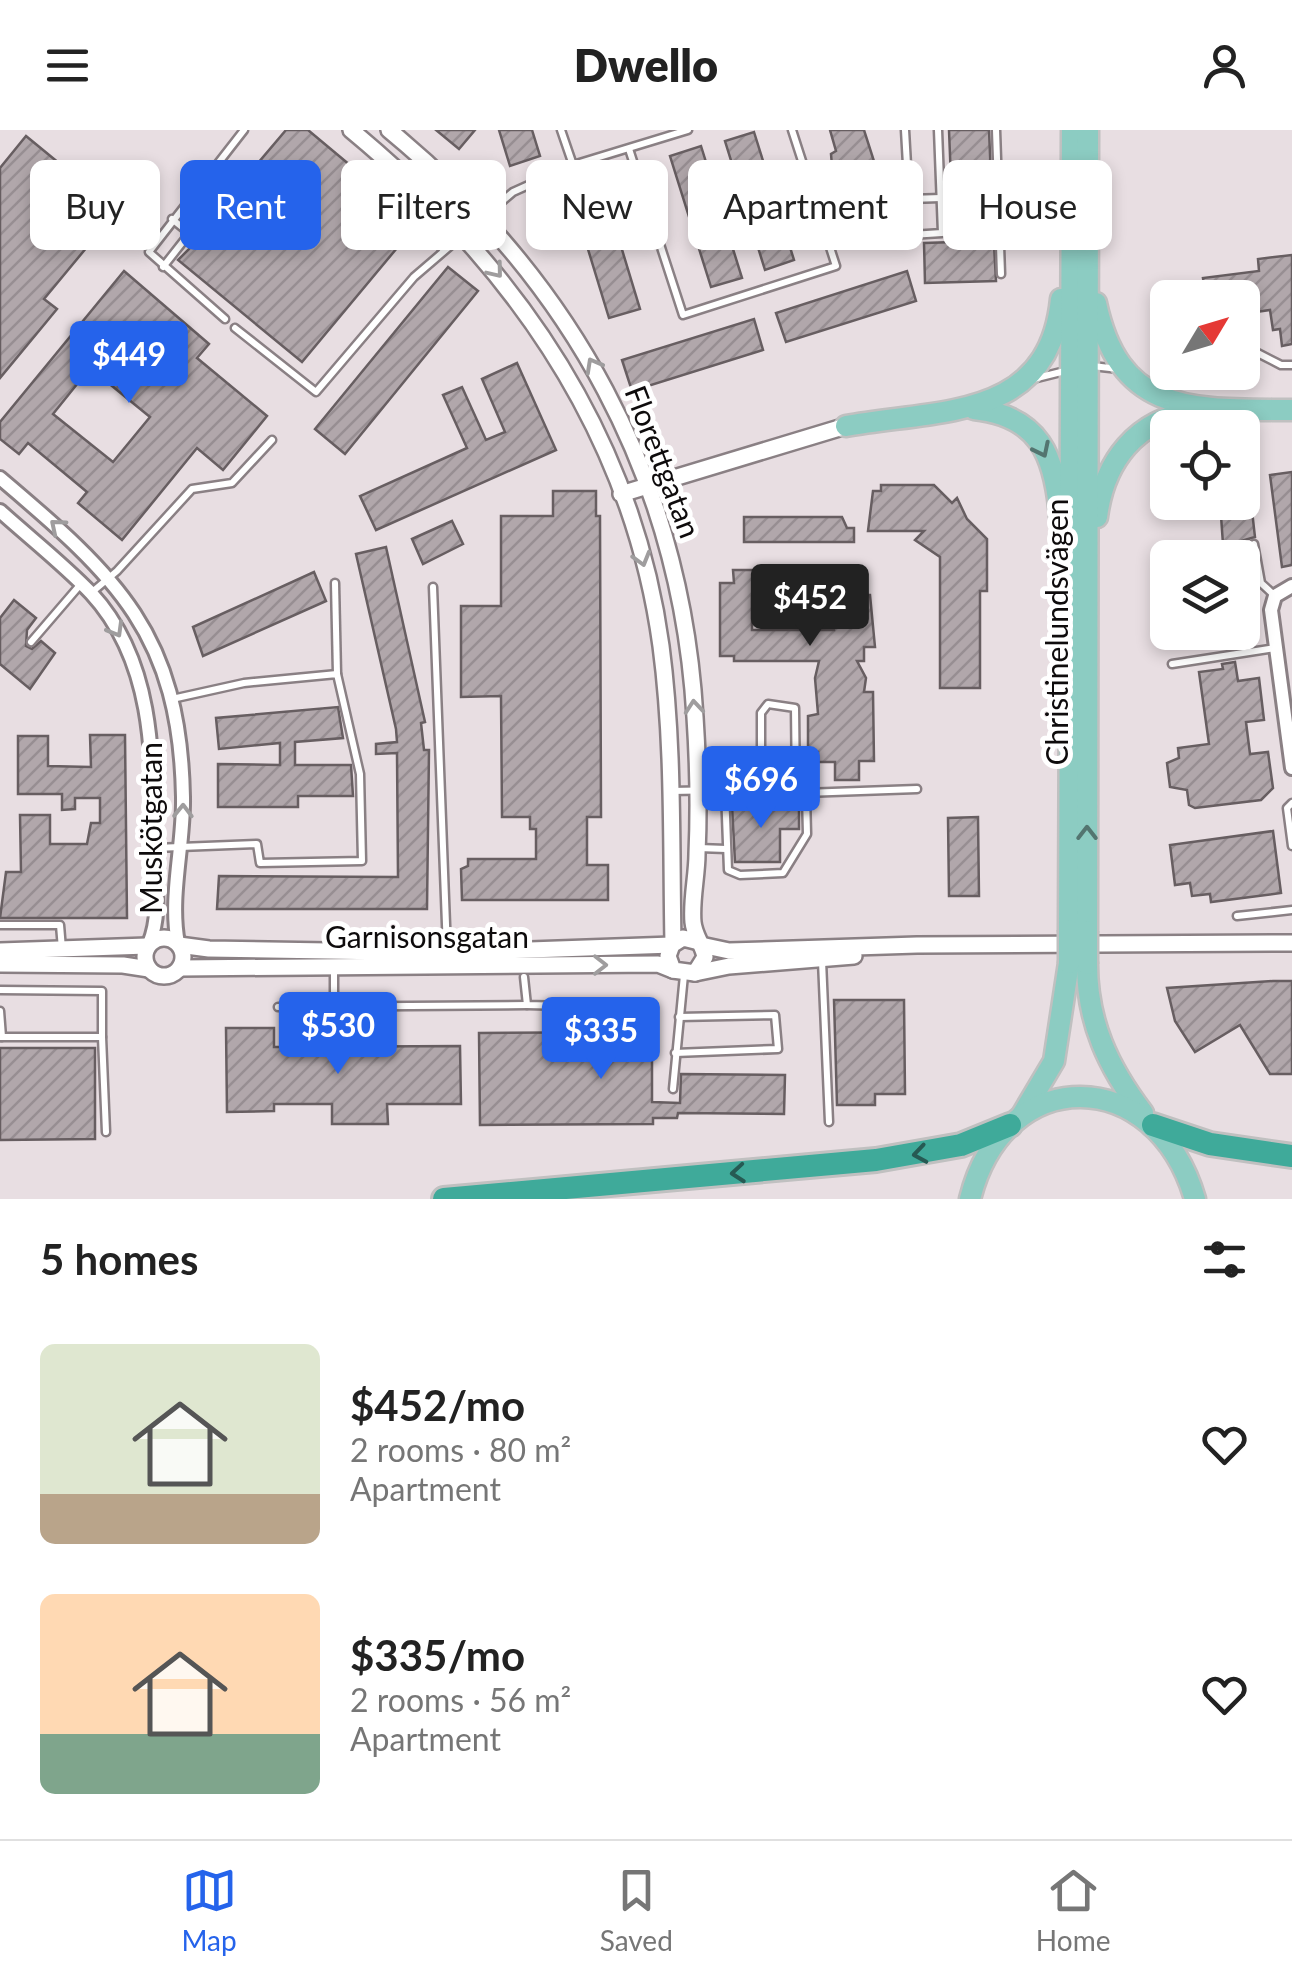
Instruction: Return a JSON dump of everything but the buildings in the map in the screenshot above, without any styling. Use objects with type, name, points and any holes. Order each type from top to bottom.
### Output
[{"type":"highway","points":[[444,1199],[914,1155],[961,1145],[1016,1120]]},
{"type":"highway","points":[[1150,1122],[1210,1144],[1292,1156]]},
{"type":"main road","name":"Christinelundsvägen","points":[[1072,130],[1072,160]]},
{"type":"main road","name":"Christinelundsvägen","points":[[970,1198],[988,1154],[1048,1075],[1078,963],[1070,662],[1088,130]]},
{"type":"main road","points":[[1088,154],[1096,303],[1109,348],[1124,372],[1164,400],[1220,409],[1292,410]]},
{"type":"main road","points":[[846,426],[962,408],[1000,397],[1023,383],[1047,353],[1057,326],[1067,250]]},
{"type":"main road","name":"Christinelundsvägen","points":[[1074,250],[1088,608],[1078,931]]},
{"type":"main road","points":[[962,408],[1020,420],[1030,428],[1045,453],[1060,509],[1070,662]]},
{"type":"main road","points":[[1088,608],[1100,496],[1121,451],[1155,422],[1220,409]]},
{"type":"main road","name":"Christinelundsvägen","points":[[1078,963],[1099,1040],[1116,1075],[1178,1158],[1193,1193]]},
{"type":"main road","points":[[1016,1120],[1062,1099],[1090,1097],[1118,1102],[1150,1122]]},
{"type":"street","name":"Florettgatan","points":[[351,130],[387,160]]},
{"type":"street","name":"Florettgatan","points":[[389,130],[422,160]]},
{"type":"street","name":"Florettgatan","points":[[506,245],[577,337],[624,425],[648,485],[685,625],[695,717],[698,848],[693,916],[700,944]]},
{"type":"street","name":"Florettgatan","points":[[477,250],[550,346],[594,426],[622,494],[658,626],[670,790],[672,944]]},
{"type":"street","points":[[622,494],[846,426]]},
{"type":"street","name":"Muskötgatan","points":[[0,478],[88,552],[148,631],[172,698],[182,781],[178,944]]},
{"type":"street","name":"Muskötgatan","points":[[0,511],[86,588],[121,637],[148,710],[156,914],[148,945]]},
{"type":"street","points":[[1292,586],[1276,596],[1271,610],[1292,768]]},
{"type":"street","name":"Garnisonsgatan","points":[[0,951],[148,945],[163,937],[209,950],[447,952],[672,944],[683,938],[729,952],[917,945],[1292,943]]},
{"type":"street","points":[[178,944],[183,954],[180,968]]},
{"type":"street","points":[[672,944],[668,960],[684,973],[704,962],[700,944]]},
{"type":"street","points":[[148,945],[144,960],[149,969]]},
{"type":"street","name":"Garnisonsgatan","points":[[0,964],[123,964],[164,976],[180,968],[334,965],[658,964],[684,973],[822,960],[917,945]]},
{"type":"lane","points":[[219,160],[244,130]]},
{"type":"lane","points":[[562,130],[571,160]]},
{"type":"lane","points":[[589,160],[688,130]]},
{"type":"lane","points":[[629,148],[683,315],[836,266],[792,130]]},
{"type":"lane","points":[[905,130],[907,160]]},
{"type":"lane","points":[[923,234],[942,233],[938,130]]},
{"type":"lane","points":[[996,130],[1001,274]]},
{"type":"lane","points":[[923,199],[940,198]]},
{"type":"lane","points":[[180,209],[149,252],[225,319]]},
{"type":"lane","points":[[172,220],[180,226]]},
{"type":"lane","points":[[163,267],[180,246]]},
{"type":"lane","points":[[235,328],[316,392],[414,277],[444,250]]},
{"type":"lane","points":[[1260,354],[1281,365],[1292,365]]},
{"type":"lane","points":[[1023,383],[1079,368],[1124,372]]},
{"type":"lane","points":[[31,642],[86,588],[110,578],[192,489],[232,483],[272,440]]},
{"type":"lane","points":[[1260,577],[1276,596]]},
{"type":"lane","points":[[153,848],[257,844],[260,863],[362,861],[360,774],[337,674],[336,583]]},
{"type":"lane","points":[[433,587],[447,952]]},
{"type":"lane","points":[[1172,664],[1276,648]]},
{"type":"lane","points":[[172,698],[244,683],[337,674]]},
{"type":"lane","points":[[724,790],[726,868],[732,874],[785,872],[808,834],[800,792],[796,711],[792,704],[768,704],[760,713],[761,790]]},
{"type":"lane","points":[[670,790],[917,789]]},
{"type":"lane","points":[[1292,802],[1287,808],[1292,846]]},
{"type":"lane","points":[[698,848],[726,849]]},
{"type":"lane","points":[[1237,916],[1292,910]]},
{"type":"lane","points":[[0,925],[60,925],[62,950]]},
{"type":"lane","points":[[822,960],[828,1122]]},
{"type":"lane","points":[[334,965],[334,1005]]},
{"type":"lane","points":[[673,1090],[684,973]]},
{"type":"lane","points":[[524,977],[526,1005]]},
{"type":"lane","points":[[0,990],[102,991],[106,1132]]},
{"type":"lane","points":[[278,1007],[644,1008]]},
{"type":"lane","points":[[0,1010],[1,1037],[102,1037]]},
{"type":"lane","points":[[675,1053],[778,1048],[775,1015],[679,1017]]}]
